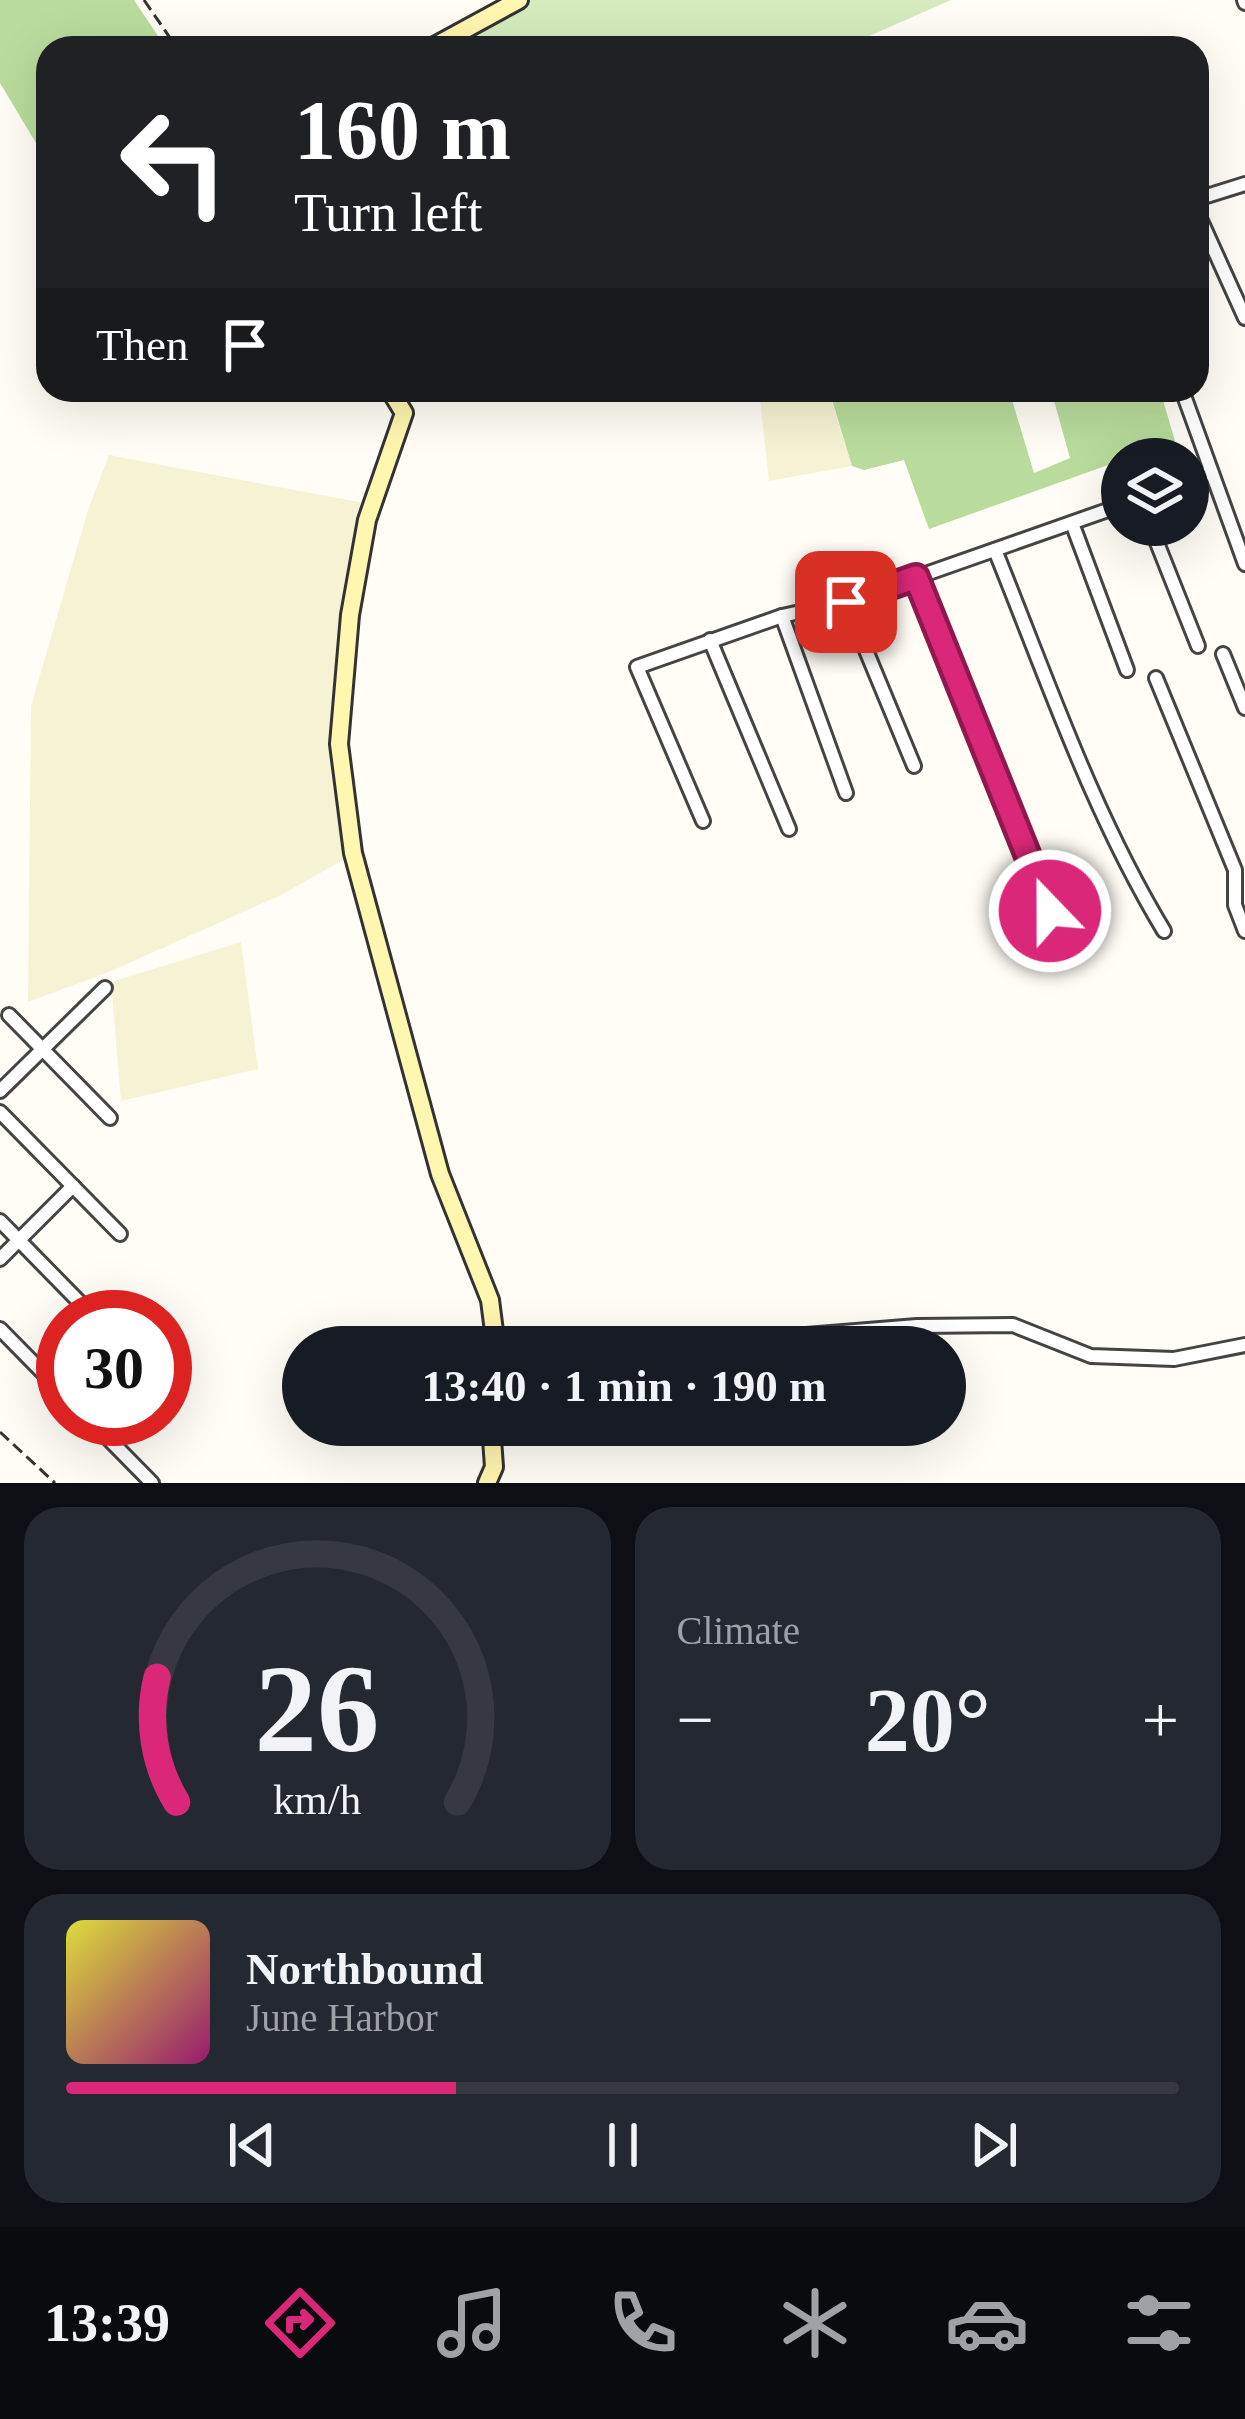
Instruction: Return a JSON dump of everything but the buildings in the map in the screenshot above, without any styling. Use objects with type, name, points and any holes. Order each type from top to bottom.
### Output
[{"type":"street","points":[[453,36],[519,0]]},
{"type":"street","points":[[1209,196],[1245,184]]},
{"type":"street","points":[[1209,238],[1245,318]]},
{"type":"street","points":[[398,402],[404,413],[367,520],[350,615],[339,744],[353,853],[440,1174],[490,1300],[493,1326]]},
{"type":"street","points":[[1186,402],[1245,564]]},
{"type":"street","points":[[703,821],[637,667],[782,616],[846,602],[1101,513]]},
{"type":"street","points":[[1072,523],[1127,670]]},
{"type":"street","points":[[1158,546],[1198,646]]},
{"type":"street","points":[[995,550],[1100,809],[1164,931]]},
{"type":"street","points":[[916,577],[1050,911]]},
{"type":"street","points":[[846,602],[914,766]]},
{"type":"street","points":[[782,616],[846,793]]},
{"type":"street","points":[[710,640],[789,829]]},
{"type":"street","points":[[1223,653],[1245,708]]},
{"type":"street","points":[[1156,679],[1240,868],[1235,905],[1245,931]]},
{"type":"street","points":[[0,1091],[105,988]]},
{"type":"street","points":[[9,1015],[110,1118]]},
{"type":"street","points":[[0,1112],[120,1234]]},
{"type":"street","points":[[0,1259],[73,1186]]},
{"type":"street","points":[[0,1221],[68,1290]]},
{"type":"street","points":[[917,1326],[1013,1325],[1091,1356],[1174,1359],[1245,1345]]},
{"type":"street","points":[[0,1329],[36,1366]]},
{"type":"street","points":[[116,1446],[152,1483]]},
{"type":"street","points":[[487,1483],[494,1467],[492,1446]]},
{"type":"path","points":[[144,0],[169,36]]},
{"type":"path","points":[[0,1432],[55,1483]]},
{"type":"shaded area","points":[[760,402],[832,402],[852,466],[769,481]]},
{"type":"shaded area","points":[[109,455],[364,503],[334,739],[345,859],[281,895],[109,972],[28,1002],[31,706],[88,510]]},
{"type":"shaded area","points":[[241,942],[258,1069],[121,1101],[111,982]]},
{"type":"green space","points":[[0,0],[134,0],[158,36],[36,36],[36,143],[0,83]]},
{"type":"green space","points":[[531,0],[951,0],[869,36],[465,36]]},
{"type":"green space","points":[[833,402],[1013,402],[1034,473],[1070,458],[1054,402],[1164,402],[1174,438],[1101,438],[1101,467],[929,529],[904,460],[864,470],[852,466]]},
{"type":"route","points":[[846,602],[916,577],[1050,911]]}]
